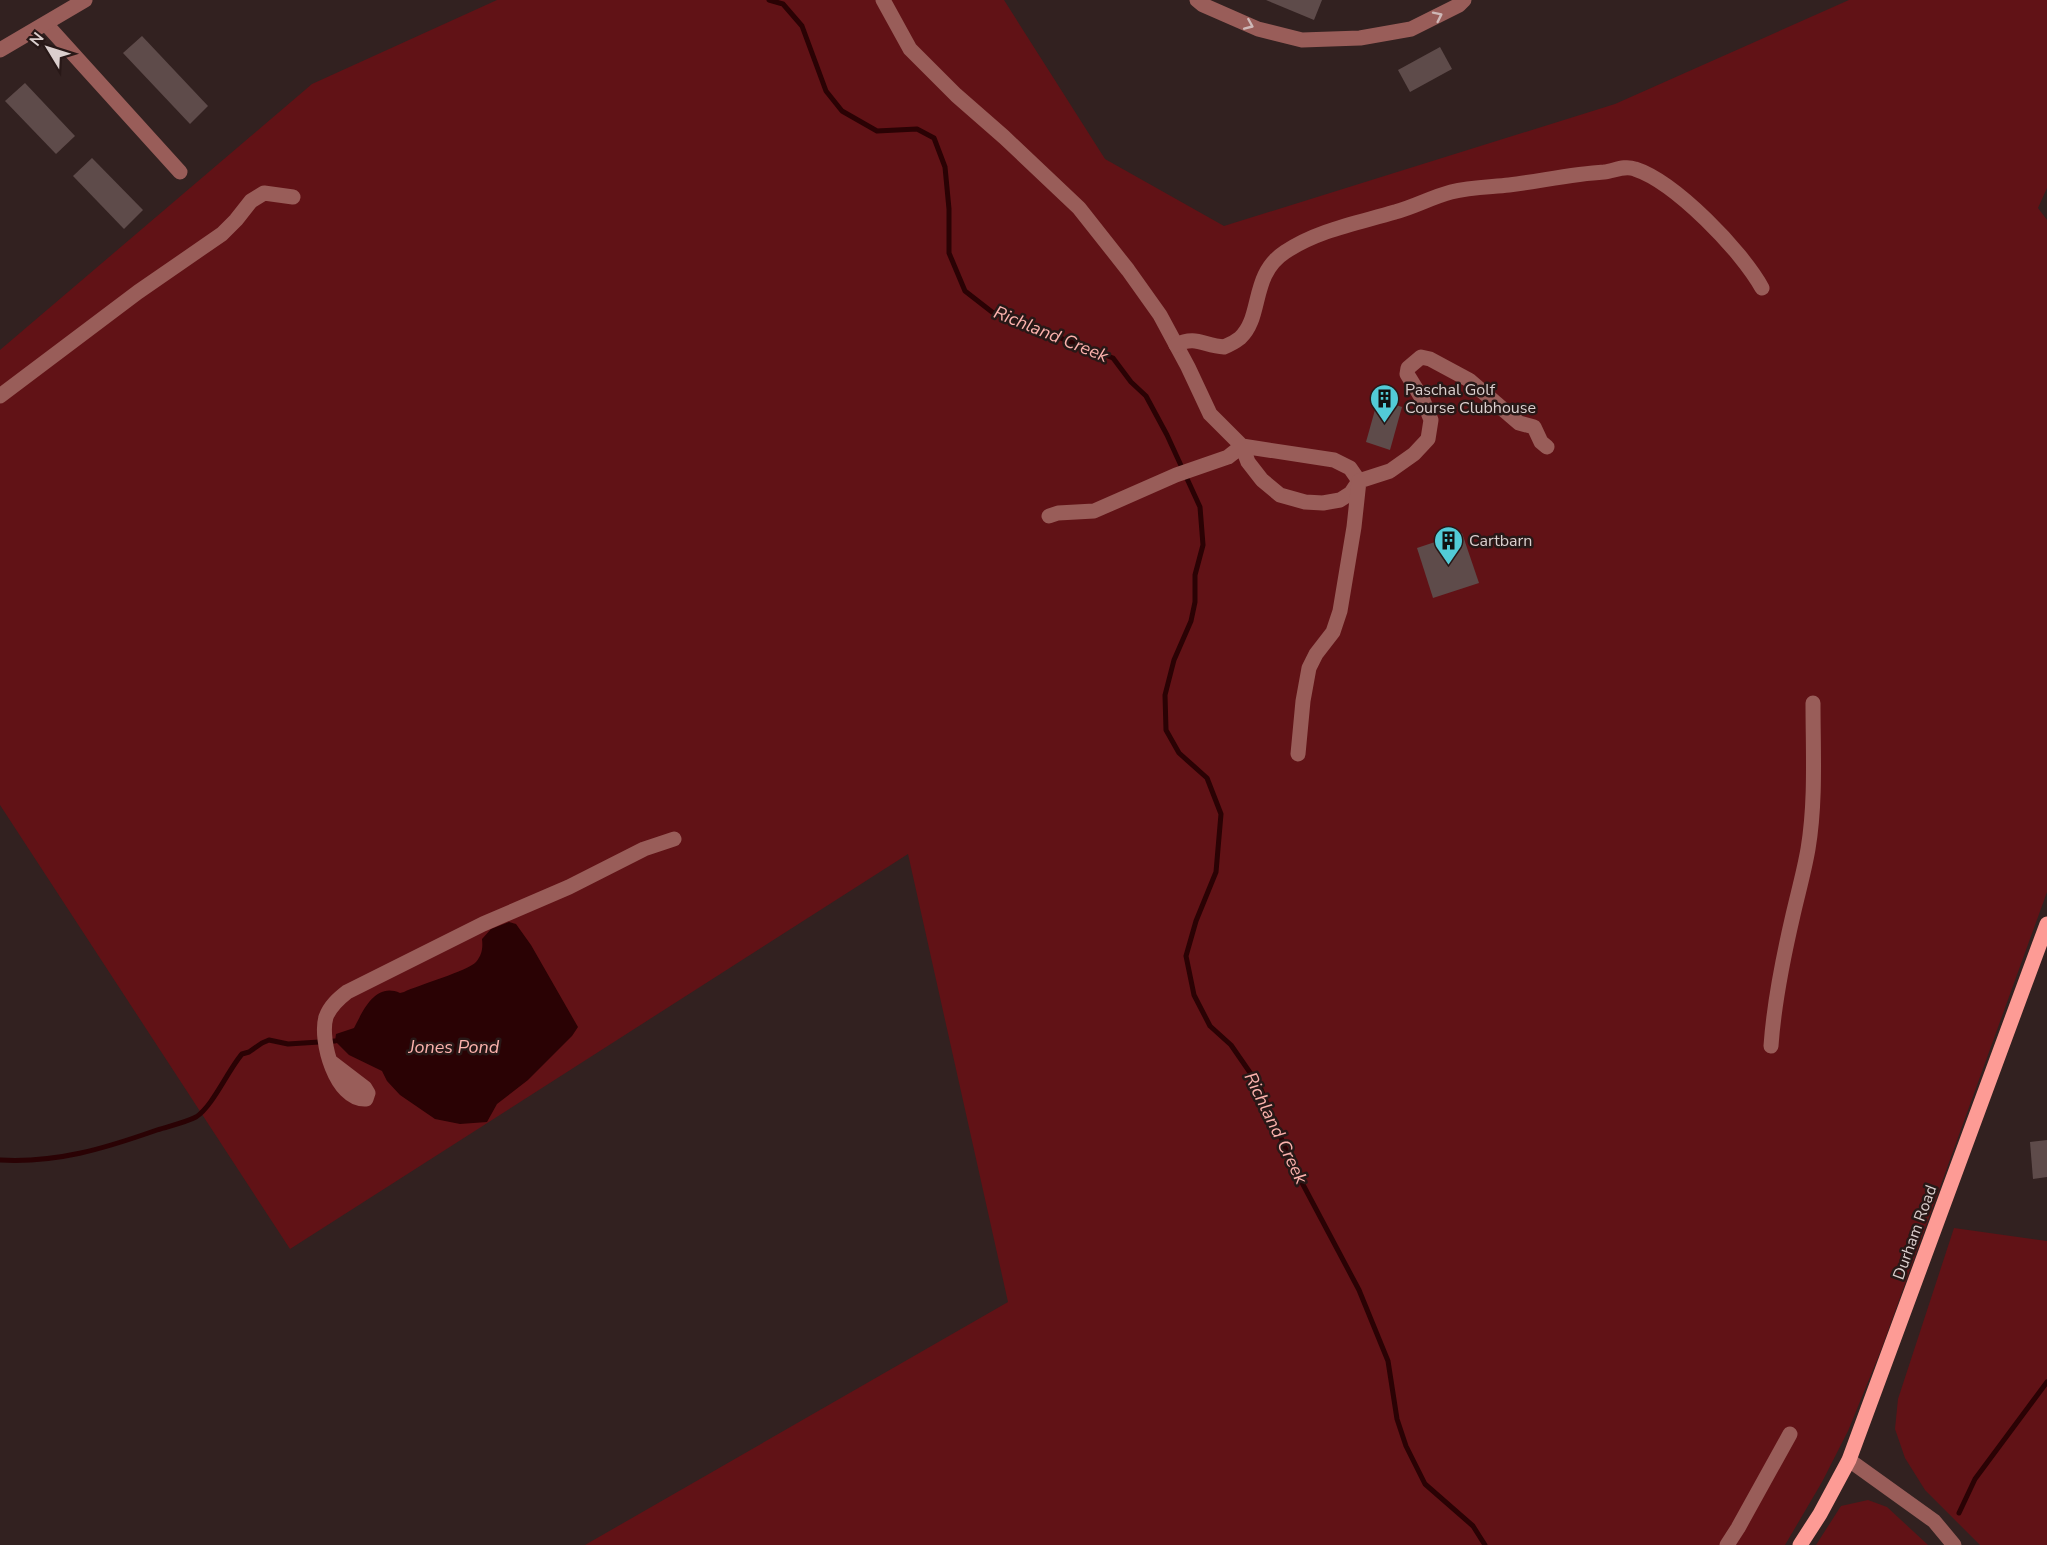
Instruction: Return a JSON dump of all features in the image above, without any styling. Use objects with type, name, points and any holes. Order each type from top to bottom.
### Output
[{"type":"main road","name":"Durham Road","points":[[1800,1545],[1820,1514],[1849,1460],[2047,924]]},
{"type":"street","points":[[0,50],[85,0]]},
{"type":"street","points":[[882,0],[910,49],[956,95],[1079,208],[1160,315],[1210,414],[1242,446],[1248,462],[1262,480],[1280,495],[1305,502],[1323,503],[1340,500],[1351,493],[1359,481],[1390,471],[1414,454],[1428,439],[1431,420],[1424,400],[1407,374],[1408,368],[1422,357],[1430,358],[1469,380],[1519,423],[1534,427],[1547,447]]},
{"type":"street","points":[[1197,0],[1203,5],[1258,29],[1302,40],[1360,38],[1411,29],[1459,5],[1464,0]]},
{"type":"street","points":[[46,24],[180,172]]},
{"type":"street","points":[[1176,345],[1186,340],[1199,340],[1224,347],[1240,338],[1252,318],[1260,284],[1268,269],[1282,253],[1307,240],[1461,189],[1509,185],[1630,167],[1643,172],[1665,186],[1698,213],[1746,262],[1761,288]]},
{"type":"street","points":[[0,396],[138,292],[222,234],[251,201],[264,194],[293,197]]},
{"type":"street","points":[[1049,516],[1058,513],[1094,511],[1176,475],[1228,457],[1242,446],[1334,460],[1350,468],[1359,481],[1340,611],[1333,632],[1316,654],[1309,668],[1298,754]]},
{"type":"street","points":[[1771,1046],[1785,951],[1808,847],[1813,779],[1813,703]]},
{"type":"street","points":[[331,1062],[324,1036],[324,1026],[331,1007],[347,992],[483,924],[569,887],[644,849],[674,840]]},
{"type":"street","points":[[1727,1545],[1790,1434]]},
{"type":"street","points":[[1849,1460],[1934,1521],[1954,1545]]},
{"type":"shaded area","points":[[497,0],[1004,0],[1105,159],[1224,226],[1615,104],[1849,0],[2047,0],[2047,188],[2038,208],[2047,220],[2047,892],[1881,1350],[1848,1431],[1822,1482],[1785,1545],[585,1545],[1008,1302],[908,854],[290,1249],[0,805],[0,350],[312,84]]},
{"type":"shaded area","points":[[1954,1228],[2047,1241],[2047,1545],[1980,1545],[1925,1490],[1905,1458],[1895,1429],[1898,1399]]},
{"type":"shaded area","points":[[1868,1500],[1887,1507],[1928,1545],[1816,1545],[1841,1506]]},
{"type":"water","name":"Jones Pond","points":[[509,922],[516,924],[531,945],[578,1027],[572,1036],[528,1080],[497,1104],[487,1122],[460,1124],[435,1119],[400,1095],[387,1081],[382,1071],[349,1055],[335,1041],[336,1034],[354,1028],[371,1000],[384,991],[404,992],[471,966],[481,954],[482,939],[491,929]]},
{"type":"building","points":[[1266,0],[1322,0],[1314,20]]},
{"type":"building","points":[[142,36],[208,106],[190,124],[123,53]]},
{"type":"building","points":[[1440,47],[1452,69],[1410,92],[1398,70]]},
{"type":"building","points":[[25,83],[75,136],[56,154],[5,101]]},
{"type":"building","points":[[92,158],[143,210],[124,229],[73,176]]},
{"type":"building","name":"Paschal Golf Course Clubhouse","points":[[1378,399],[1402,407],[1390,450],[1366,442]]},
{"type":"building","name":"Cartbarn","points":[[1462,533],[1479,583],[1433,598],[1417,548]]},
{"type":"building","points":[[2047,1140],[2047,1177],[2033,1179],[2030,1142]]},
{"type":"waterway","name":"Richland Creek","points":[[769,0],[783,4],[802,26],[826,91],[842,111],[877,131],[917,129],[934,138],[945,167],[949,209],[949,253],[965,291],[992,312],[1113,358],[1131,382],[1146,396],[1167,435],[1200,507],[1203,545],[1195,575],[1195,602],[1191,621],[1174,660],[1165,695],[1166,730],[1179,753],[1207,778],[1221,814],[1216,872],[1196,921],[1186,956],[1194,995],[1210,1026],[1231,1045],[1260,1087],[1291,1162],[1359,1290],[1388,1361],[1397,1419],[1406,1446],[1425,1484],[1473,1526],[1485,1545]]},
{"type":"waterway","points":[[0,1160],[41,1159],[80,1153],[187,1121],[196,1117],[208,1105],[242,1054],[262,1043],[269,1040],[288,1044],[335,1041]]},
{"type":"waterway","points":[[1959,1513],[1975,1479],[2047,1382]]},
{"type":"place","name":"Paschal Golf Course Clubhouse","points":[[1384,424]]},
{"type":"place","name":"Cartbarn","points":[[1448,566]]}]
